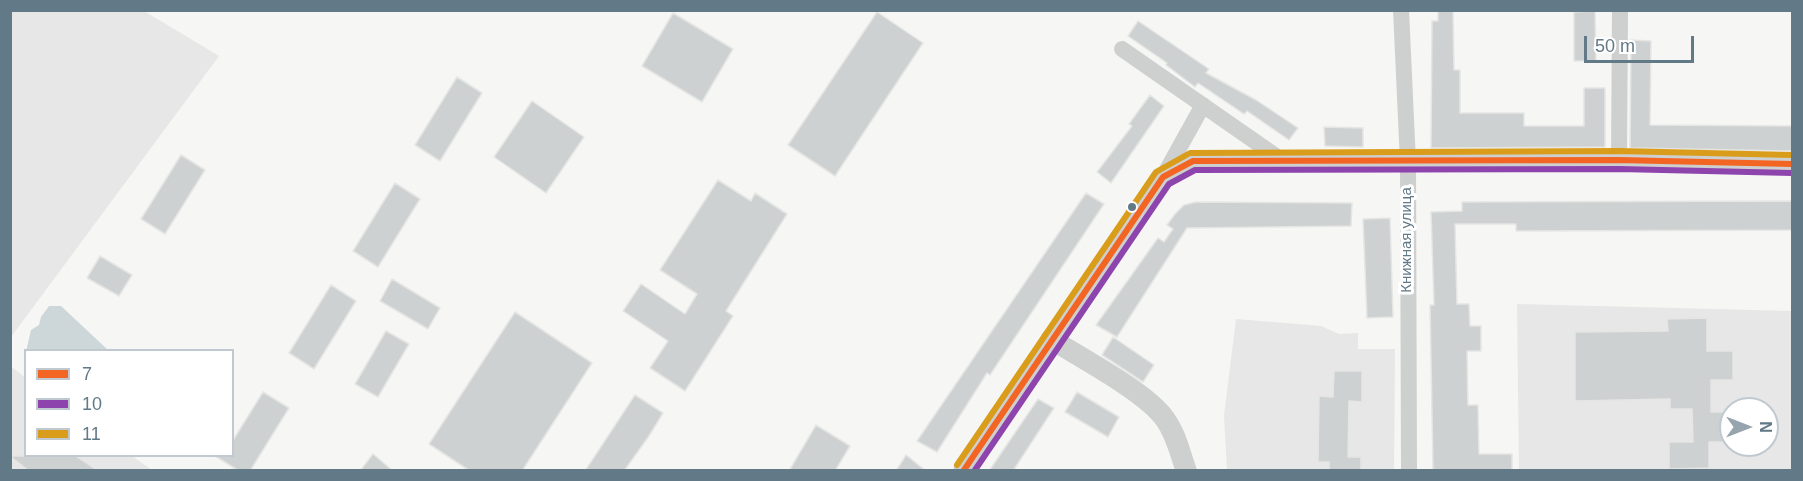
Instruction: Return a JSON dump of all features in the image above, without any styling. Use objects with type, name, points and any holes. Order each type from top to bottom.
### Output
[{"type":"street","name":"Книжная улица","points":[[1401,10],[1408,162],[1409,471]]},
{"type":"street","points":[[1619,160],[1620,10]]},
{"type":"street","points":[[1122,49],[1283,161]]},
{"type":"street","points":[[964,471],[1051,339],[1163,177],[1203,105]]},
{"type":"street","points":[[1163,177],[1193,161],[1619,160],[1792,164]]},
{"type":"street","points":[[1051,339],[1154,407],[1173,431],[1186,471]]},
{"type":"shaded area","points":[[11,11],[144,11],[219,56],[11,337]]},
{"type":"shaded area","points":[[1517,304],[1792,311],[1792,470],[1519,470]]},
{"type":"shaded area","points":[[49,306],[61,306],[107,349],[26,349],[31,330],[39,325],[41,317]]},
{"type":"shaded area","points":[[1236,319],[1321,326],[1339,334],[1358,333],[1358,349],[1395,349],[1394,470],[1227,470],[1224,416]]},
{"type":"shaded area","points":[[10,366],[24,376],[24,457],[133,457],[152,470],[11,470]]},
{"type":"building","points":[[1438,10],[1453,10],[1454,70],[1460,70],[1460,113],[1524,113],[1524,126],[1584,126],[1584,88],[1605,88],[1605,147],[1431,148],[1432,21],[1438,21]]},
{"type":"building","points":[[1595,11],[1596,61],[1574,61],[1574,12]]},
{"type":"building","points":[[877,12],[923,43],[835,176],[788,145]]},
{"type":"building","points":[[673,13],[733,49],[702,102],[642,66]]},
{"type":"building","points":[[1138,21],[1209,69],[1206,73],[1256,100],[1298,128],[1289,140],[1247,111],[1244,114],[1198,83],[1195,87],[1166,65],[1167,63],[1128,36]]},
{"type":"building","points":[[1631,40],[1651,41],[1650,125],[1792,126],[1792,151],[1630,148]]},
{"type":"building","points":[[457,77],[482,93],[440,161],[415,145]]},
{"type":"building","points":[[1150,95],[1164,106],[1111,183],[1097,172],[1132,126],[1129,124]]},
{"type":"building","points":[[532,101],[584,137],[546,193],[494,157]]},
{"type":"building","points":[[1324,127],[1363,128],[1363,147],[1325,146]]},
{"type":"building","points":[[181,155],[205,170],[165,234],[141,219]]},
{"type":"building","points":[[718,180],[751,201],[755,193],[787,214],[726,311],[733,316],[685,391],[650,368],[668,341],[623,311],[641,284],[685,314],[697,294],[660,270]]},
{"type":"building","points":[[395,183],[420,199],[378,267],[353,251]]},
{"type":"building","points":[[1086,193],[1104,204],[990,375],[987,373],[937,452],[917,441]]},
{"type":"building","points":[[1792,201],[1792,230],[1516,231],[1516,224],[1455,224],[1457,304],[1469,304],[1470,326],[1481,326],[1481,351],[1467,351],[1468,405],[1478,405],[1479,454],[1512,454],[1512,471],[1433,471],[1430,305],[1434,305],[1431,212],[1462,211],[1462,202]]},
{"type":"building","points":[[1196,202],[1352,203],[1351,226],[1187,228],[1117,337],[1096,325],[1158,238],[1164,242],[1173,229],[1167,225],[1175,214],[1184,205]]},
{"type":"building","points":[[1390,218],[1393,317],[1367,318],[1363,219]]},
{"type":"building","points":[[100,256],[132,275],[119,296],[87,278]]},
{"type":"building","points":[[392,279],[440,308],[428,329],[380,301]]},
{"type":"building","points":[[331,285],[356,301],[314,369],[289,353]]},
{"type":"building","points":[[515,312],[592,363],[522,471],[470,471],[429,444]]},
{"type":"building","points":[[1707,318],[1707,351],[1733,351],[1733,380],[1711,380],[1711,412],[1719,412],[1719,442],[1709,442],[1709,468],[1669,469],[1669,442],[1693,442],[1692,409],[1670,409],[1670,399],[1575,401],[1575,332],[1668,331],[1667,319]]},
{"type":"building","points":[[386,331],[409,344],[378,397],[355,384]]},
{"type":"building","points":[[1113,337],[1154,365],[1143,382],[1102,355]]},
{"type":"building","points":[[1334,371],[1362,371],[1362,402],[1349,401],[1348,457],[1361,457],[1361,471],[1329,471],[1329,462],[1318,462],[1319,396],[1333,397]]},
{"type":"building","points":[[263,392],[289,408],[250,471],[239,471],[217,457],[234,457],[234,439]]},
{"type":"building","points":[[1077,392],[1119,417],[1108,437],[1065,412]]},
{"type":"building","points":[[635,395],[663,413],[649,436],[624,471],[585,471]]},
{"type":"building","points":[[1038,399],[1054,408],[1013,471],[989,471]]},
{"type":"building","points":[[816,425],[850,446],[835,471],[789,471]]},
{"type":"building","points":[[373,454],[393,471],[360,471]]},
{"type":"building","points":[[906,455],[926,471],[896,471]]},
{"type":"building","points":[[10,456],[77,457],[98,471],[29,471]]},
{"type":"transit line","name":"11","points":[[957,465],[1156,172],[1190,153],[1619,151],[1792,155]]},
{"type":"transit line","name":"7","points":[[964,470],[1163,177],[1193,161],[1619,160],[1792,164]]},
{"type":"transit line","name":"10","points":[[975,470],[1169,184],[1195,170],[1619,169],[1792,173]]}]
